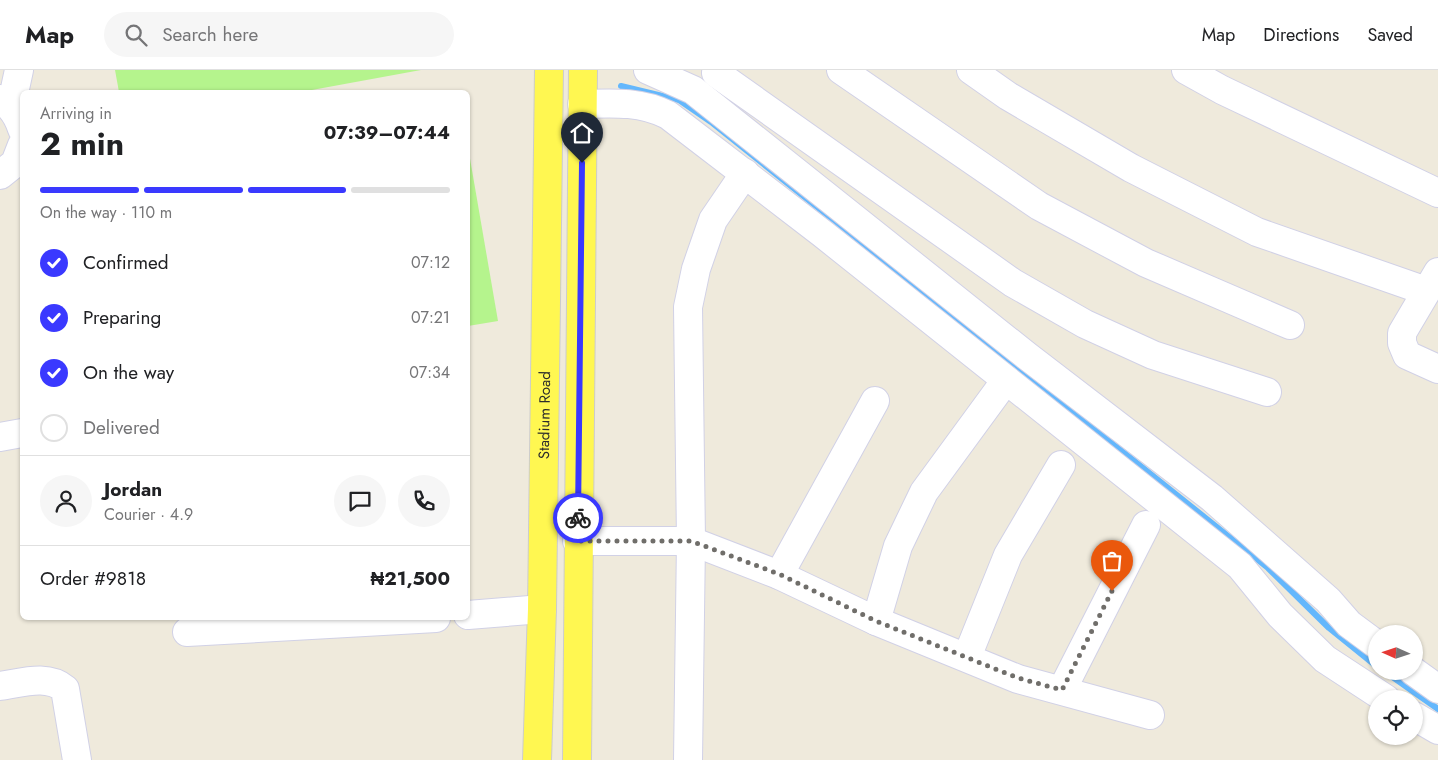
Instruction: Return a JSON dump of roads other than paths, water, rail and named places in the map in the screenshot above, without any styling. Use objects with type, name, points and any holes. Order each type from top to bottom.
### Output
[{"type":"main road","name":"Stadium Road","points":[[537,760],[542,609],[549,70]]},
{"type":"main road","points":[[577,760],[577,541],[583,70]]},
{"type":"street","points":[[11,112],[19,70]]},
{"type":"street","points":[[648,70],[693,90],[1028,356],[1212,498],[1328,600],[1349,624],[1368,638]]},
{"type":"street","points":[[841,70],[1039,206],[1146,263],[1290,325]]},
{"type":"street","points":[[971,70],[1008,96],[1131,168],[1258,232],[1432,282],[1402,333],[1402,343],[1407,355],[1438,369]]},
{"type":"street","points":[[1186,70],[1222,90],[1438,193]]},
{"type":"street","points":[[693,90],[717,72],[1013,283],[1085,324],[1153,355],[1268,392]]},
{"type":"street","points":[[582,104],[629,102],[653,108],[668,115],[745,173],[1240,566],[1280,615],[1325,659],[1372,690]]},
{"type":"street","points":[[0,175],[15,164],[20,150]]},
{"type":"street","points":[[688,760],[691,541],[688,307],[696,269],[713,220],[745,173]]},
{"type":"street","points":[[876,621],[898,546],[924,492],[1006,380]]},
{"type":"street","points":[[779,574],[875,401]]},
{"type":"street","points":[[0,436],[20,433]]},
{"type":"street","points":[[967,657],[1008,555],[1061,464]]},
{"type":"street","points":[[1062,690],[1146,525]]},
{"type":"street","points":[[577,541],[691,541],[779,574],[876,621],[1018,678],[1150,715]]},
{"type":"street","points":[[470,615],[542,609]]},
{"type":"street","points":[[187,632],[400,620]]},
{"type":"street","points":[[1423,679],[1438,689]]},
{"type":"street","points":[[0,686],[48,680],[56,682],[65,689],[77,760]]},
{"type":"street","points":[[1423,721],[1438,730]]},
{"type":"waterway","points":[[621,86],[679,100],[711,122],[1268,568],[1329,628],[1368,660]]},
{"type":"waterway","points":[[1397,680],[1438,709]]}]
